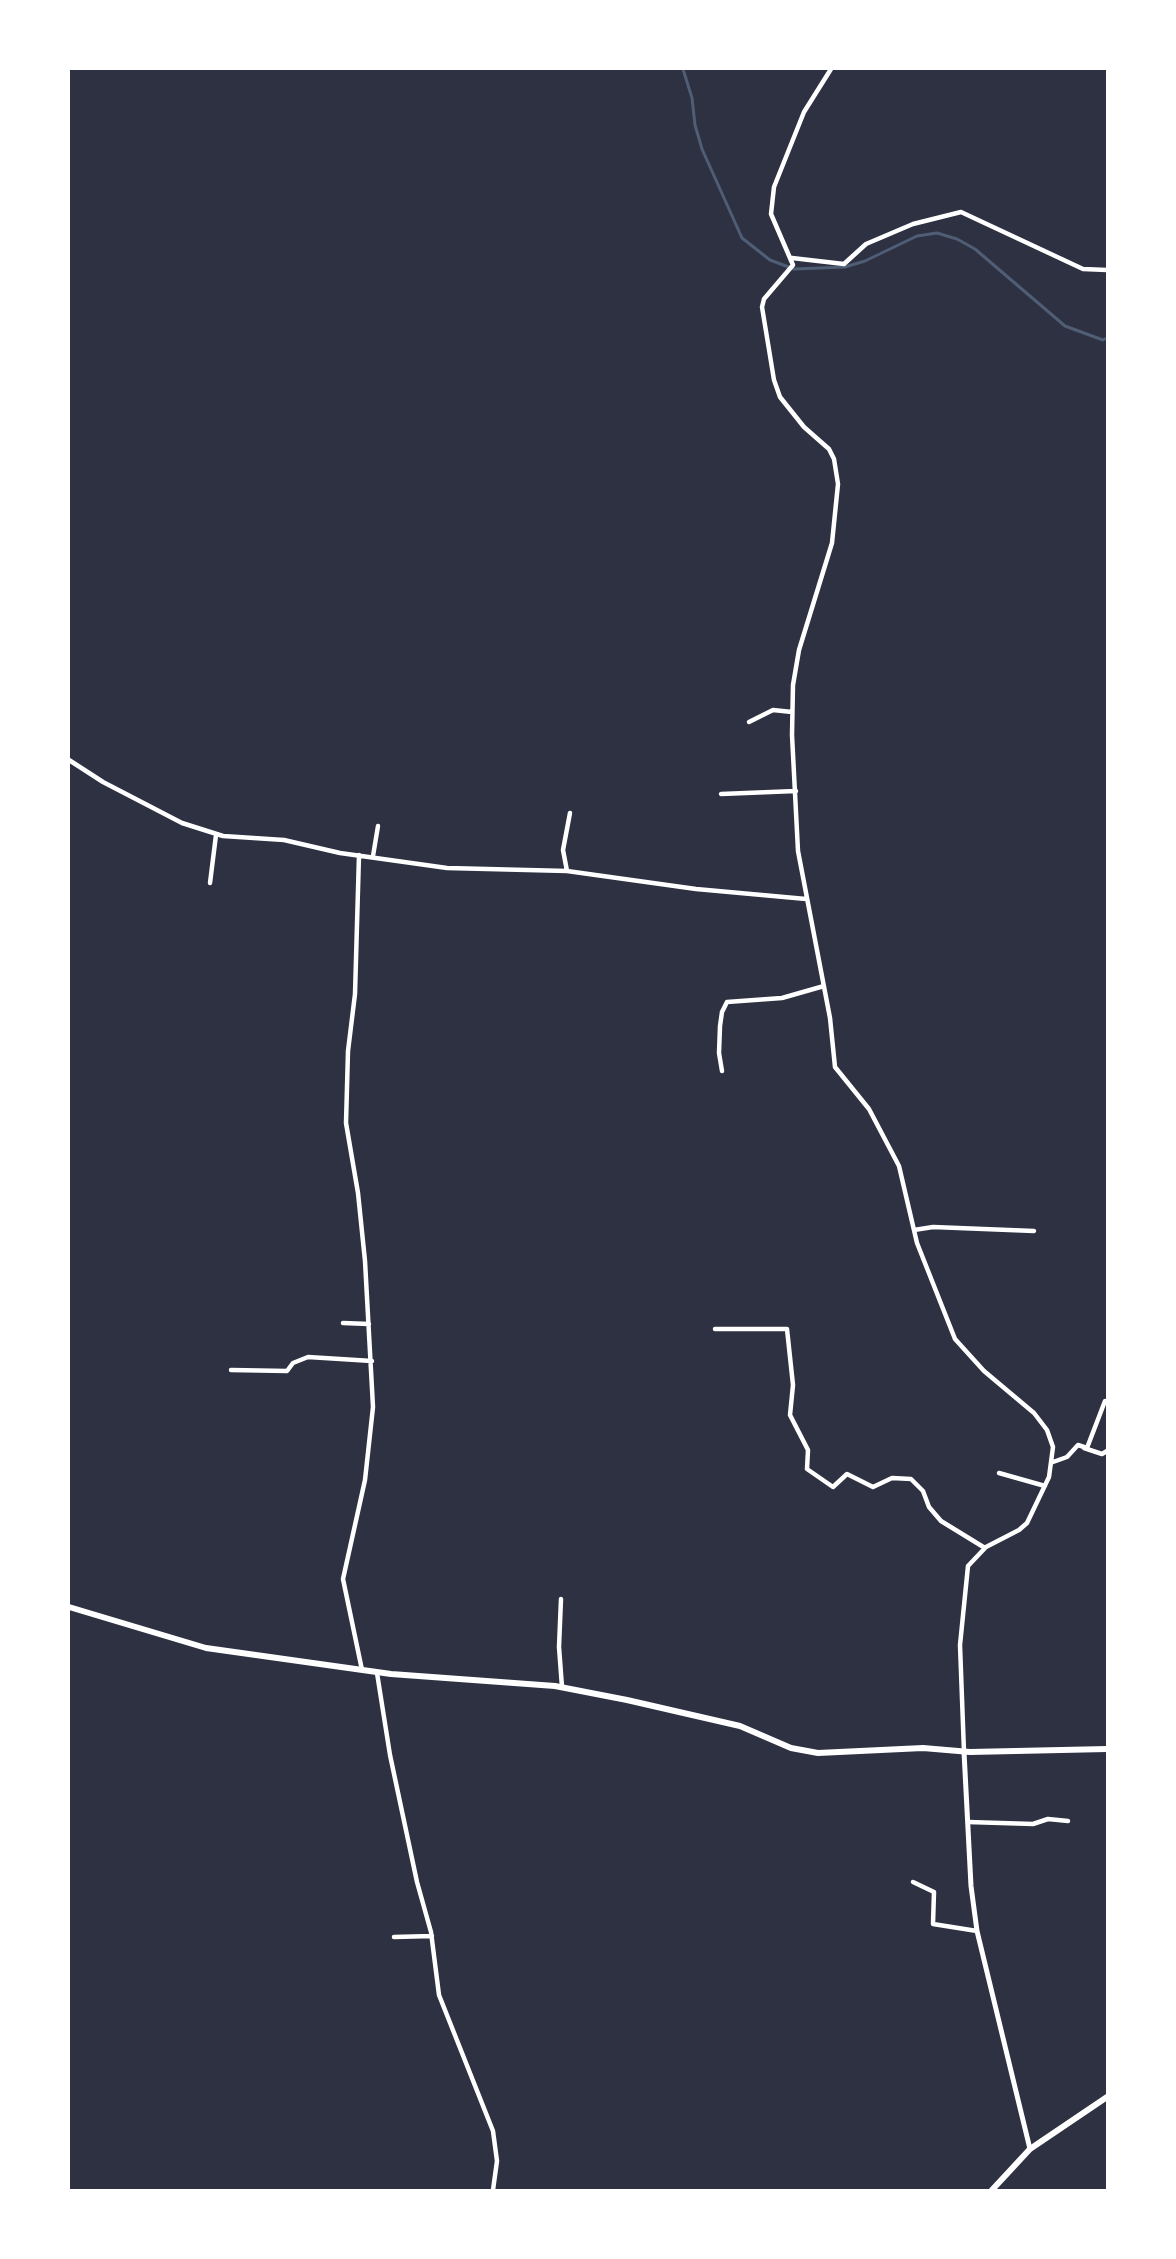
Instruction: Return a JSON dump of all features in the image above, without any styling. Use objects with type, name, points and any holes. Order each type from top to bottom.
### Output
[{"type":"main road","points":[[69,1607],[185,1643],[377,1673],[562,1688],[740,1726],[791,1748],[818,1753],[923,1748],[964,1752],[1107,1749]]},
{"type":"main road","points":[[992,2190],[1030,2149],[1107,2097]]},
{"type":"street","points":[[831,69],[804,112],[771,196],[771,214],[792,258],[793,268],[774,289],[762,307],[775,385],[781,400],[797,419],[829,449],[834,459],[837,484],[832,543],[800,650],[792,712],[798,851],[824,986],[835,1067],[865,1102],[899,1166],[914,1230],[955,1339],[984,1371],[1034,1413],[1051,1440],[1053,1462],[1045,1486],[1025,1526],[985,1548],[970,1561],[965,1581],[960,1645],[971,1886],[977,1931],[1030,2149]]},
{"type":"street","points":[[792,258],[844,264],[867,244],[913,224],[961,212],[1083,269],[1107,270]]},
{"type":"street","points":[[749,722],[773,710],[792,712]]},
{"type":"street","points":[[69,760],[103,782],[172,818],[216,835],[284,840],[359,855],[447,868],[567,871],[696,889],[806,899]]},
{"type":"street","points":[[721,794],[796,791]]},
{"type":"street","points":[[567,871],[563,850],[570,813]]},
{"type":"street","points":[[373,856],[378,826]]},
{"type":"street","points":[[210,883],[216,835]]},
{"type":"street","points":[[359,855],[355,984],[348,1051],[346,1123],[358,1193],[374,1407],[368,1458],[344,1569],[345,1593],[362,1670]]},
{"type":"street","points":[[722,1071],[719,1053],[720,1026],[722,1012],[727,1002],[791,997],[824,986]]},
{"type":"street","points":[[914,1230],[933,1227],[1034,1231]]},
{"type":"street","points":[[343,1323],[369,1324]]},
{"type":"street","points":[[715,1329],[787,1329],[793,1385],[790,1415],[808,1450],[807,1470],[833,1487],[847,1474],[873,1487],[892,1478],[911,1479],[923,1491],[928,1507],[941,1521],[985,1548]]},
{"type":"street","points":[[231,1370],[287,1371],[293,1363],[308,1357],[372,1361]]},
{"type":"street","points":[[1084,1448],[1105,1401]]},
{"type":"street","points":[[1053,1462],[1067,1457],[1078,1445],[1102,1454],[1107,1451]]},
{"type":"street","points":[[999,1473],[1045,1486]]},
{"type":"street","points":[[561,1599],[559,1647],[562,1688]]},
{"type":"street","points":[[377,1673],[390,1755],[432,1936],[439,1995],[493,2131],[497,2161],[494,2190]]},
{"type":"street","points":[[968,1822],[1033,1824],[1048,1819],[1068,1821]]},
{"type":"street","points":[[913,1882],[934,1892],[933,1924],[977,1931]]},
{"type":"street","points":[[394,1936],[432,1936]]},
{"type":"waterway","points":[[683,69],[692,98],[695,125],[702,149],[742,238],[770,260],[794,269],[845,267],[865,261],[917,236],[937,233],[957,239],[975,249],[1065,326],[1103,340],[1107,338]]}]
